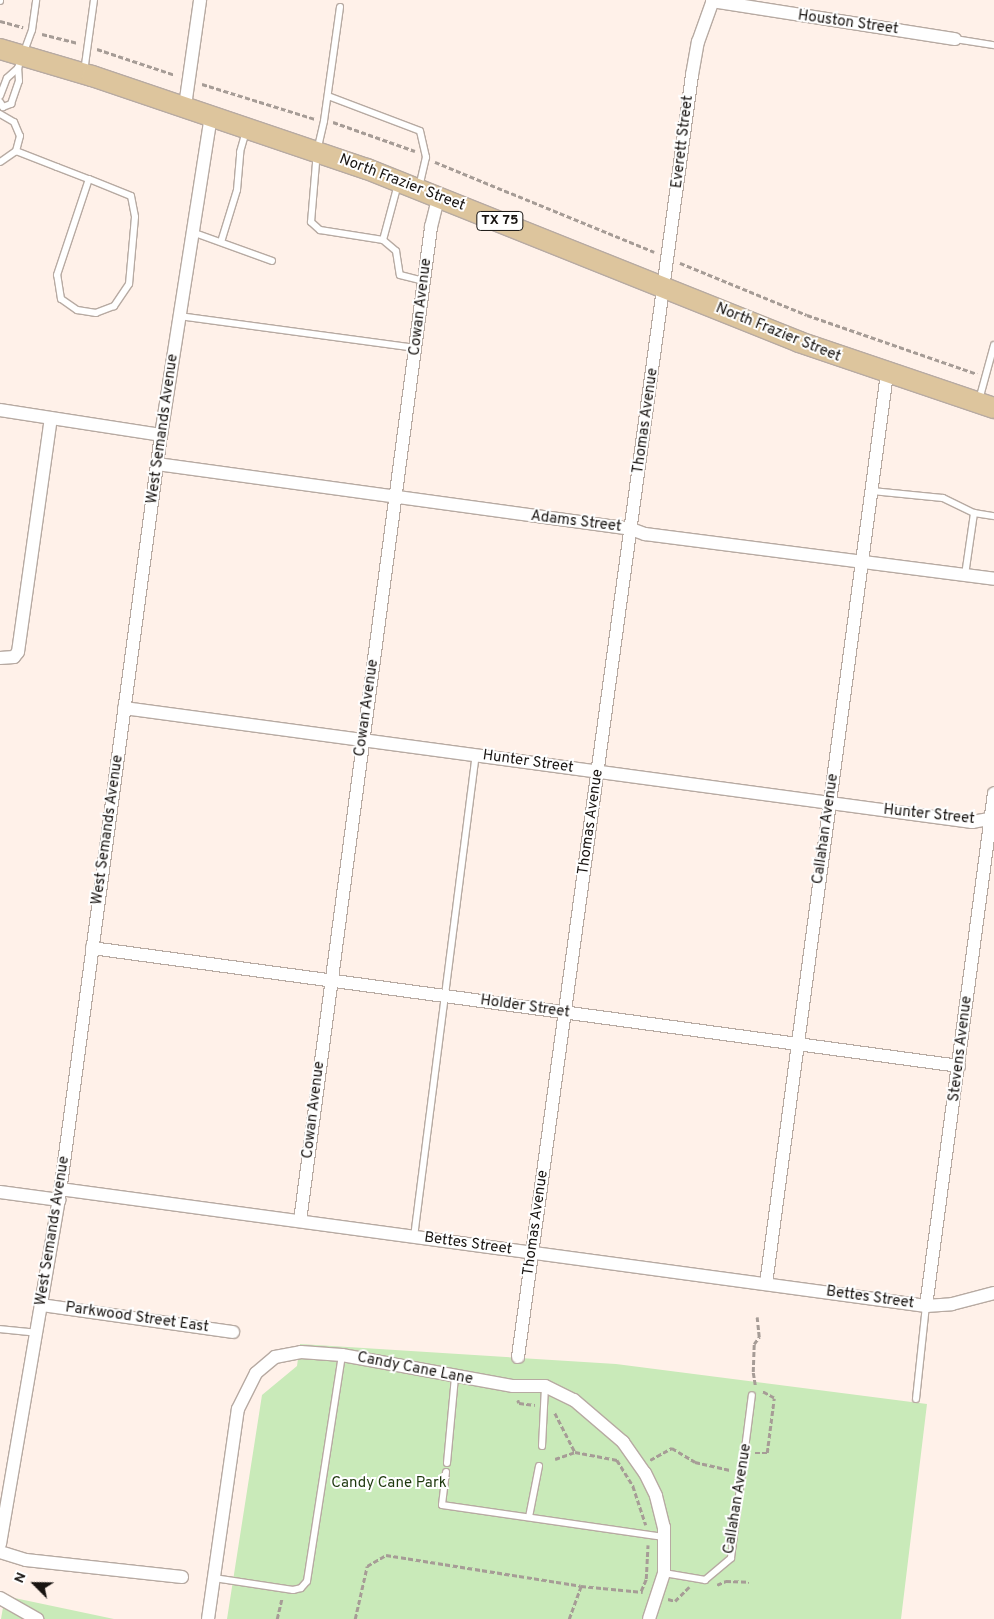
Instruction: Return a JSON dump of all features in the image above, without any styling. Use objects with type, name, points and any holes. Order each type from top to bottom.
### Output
[{"type":"main road","name":"North Frazier Street","points":[[0,49],[20,62],[84,73],[211,114],[399,181],[799,342],[887,374],[986,406]]},
{"type":"street","points":[[185,106],[191,80],[200,0]]},
{"type":"street","name":"Houston Street","points":[[713,0],[955,39]]},
{"type":"street","name":"Everett Street","points":[[664,287],[692,75],[713,0]]},
{"type":"street","name":"West Semands Avenue","points":[[0,1544],[60,1194],[161,435],[211,114]]},
{"type":"street","name":"Cowan Avenue","points":[[300,1221],[362,738],[396,499],[424,281],[439,196]]},
{"type":"street","name":"Thomas Avenue","points":[[518,1358],[664,287]]},
{"type":"street","name":"Callahan Avenue","points":[[766,1284],[887,374]]},
{"type":"street","points":[[0,410],[161,435]]},
{"type":"street","points":[[0,658],[14,657],[18,652],[51,418]]},
{"type":"street","name":"Adams Street","points":[[157,464],[396,499],[631,529],[645,534],[994,579]]},
{"type":"street","name":"Hunter Street","points":[[124,708],[362,738],[972,822],[992,818]]},
{"type":"street","name":"Stevens Avenue","points":[[926,1306],[994,793]]},
{"type":"street","name":"Holder Street","points":[[92,948],[958,1066]]},
{"type":"street","name":"Bettes Street","points":[[0,1192],[60,1194],[300,1221],[926,1306],[952,1304],[994,1293]]},
{"type":"street","name":"Parkwood Street East","points":[[41,1305],[233,1332]]},
{"type":"street","name":"Candy Cane Lane","points":[[208,1619],[238,1410],[256,1373],[274,1357],[301,1352],[342,1355],[513,1386],[545,1386],[574,1400],[623,1442],[640,1465],[656,1496],[664,1537],[664,1573],[649,1619]]},
{"type":"street","points":[[0,1552],[26,1560],[182,1577]]},
{"type":"street","points":[[0,1598],[37,1619]]},
{"type":"lane","points":[[16,151],[18,128],[1,109],[11,104],[19,81],[20,62],[32,30],[36,0]]},
{"type":"lane","points":[[84,73],[94,0]]},
{"type":"lane","points":[[340,7],[324,121],[316,151],[311,222],[320,230],[383,240],[396,251],[400,276],[424,281]]},
{"type":"lane","points":[[955,39],[994,45]]},
{"type":"lane","points":[[0,96],[7,78],[20,62]]},
{"type":"lane","points":[[328,96],[420,131],[426,157],[418,188]]},
{"type":"lane","points":[[221,242],[237,190],[240,152],[247,127]]},
{"type":"lane","points":[[0,162],[16,151]]},
{"type":"lane","points":[[16,151],[88,179],[131,196],[135,217],[129,284],[114,306],[96,313],[76,310],[61,299],[57,275],[88,179]]},
{"type":"lane","points":[[383,240],[399,181]]},
{"type":"lane","points":[[192,232],[272,261]]},
{"type":"lane","points":[[179,316],[416,348]]},
{"type":"lane","points":[[986,406],[985,376],[994,345]]},
{"type":"lane","points":[[872,490],[943,498],[974,513],[994,516]]},
{"type":"lane","points":[[965,575],[974,513]]},
{"type":"lane","points":[[414,1237],[476,755]]},
{"type":"lane","points":[[916,1399],[926,1306]]},
{"type":"lane","points":[[0,1329],[36,1332]]},
{"type":"lane","points":[[214,1578],[284,1589],[301,1588],[307,1581],[342,1355]]},
{"type":"lane","points":[[446,1463],[456,1377]]},
{"type":"lane","points":[[542,1446],[545,1386]]},
{"type":"lane","name":"Callahan Avenue","points":[[664,1573],[705,1580],[731,1558],[752,1395]]},
{"type":"lane","points":[[529,1516],[539,1466]]},
{"type":"lane","points":[[446,1472],[442,1505],[529,1516],[664,1537]]},
{"type":"path","points":[[0,21],[88,46],[324,121],[343,125],[426,157],[806,315],[985,376]]},
{"type":"path","points":[[626,1473],[672,1448],[711,1468],[752,1472],[754,1453],[767,1453],[774,1398],[766,1396],[753,1382],[754,1344],[759,1337],[757,1317]]},
{"type":"path","points":[[555,1459],[575,1452],[617,1460],[626,1473],[649,1535],[646,1579],[640,1591]]},
{"type":"path","points":[[354,1619],[366,1566],[386,1555],[581,1586],[640,1591],[657,1597]]},
{"type":"path","points":[[569,1619],[581,1586]]},
{"type":"path","points":[[277,1619],[284,1589]]},
{"type":"green space","name":"Candy Cane Park","points":[[300,1344],[616,1364],[927,1404],[901,1619],[227,1619],[262,1395],[297,1366]]},
{"type":"green space","points":[[5,1596],[114,1619],[1,1619]]}]
